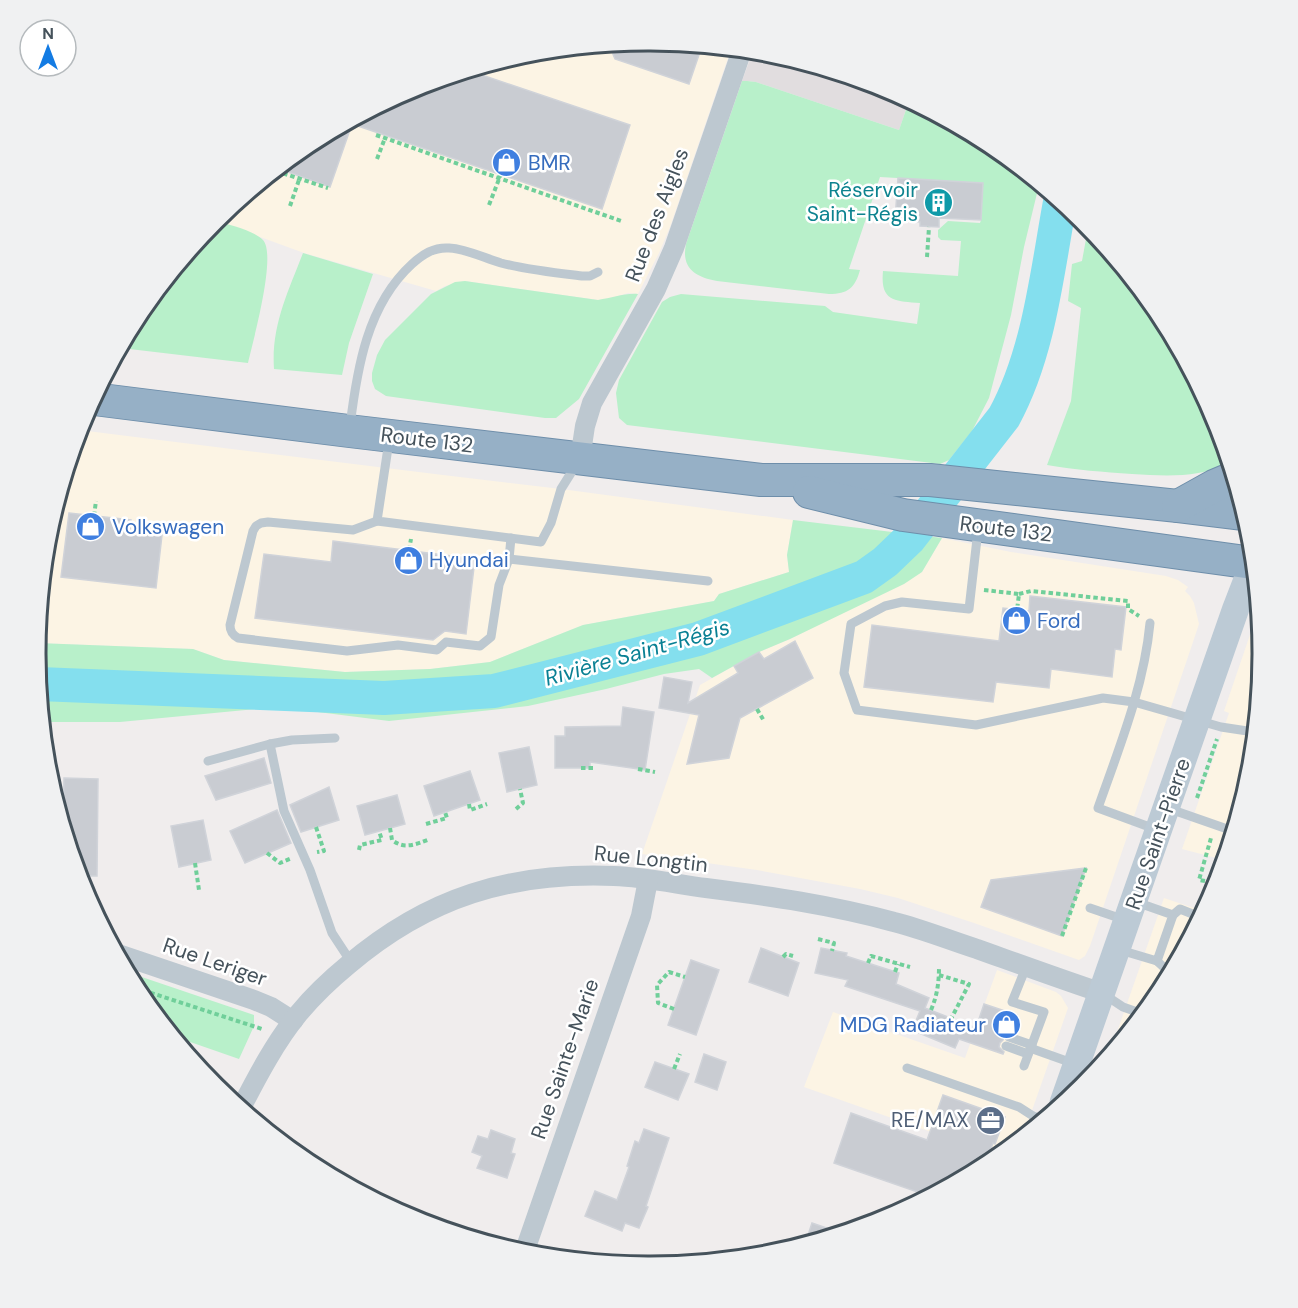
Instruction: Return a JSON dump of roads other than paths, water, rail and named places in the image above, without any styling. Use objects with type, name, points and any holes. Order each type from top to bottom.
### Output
[{"type":"highway","name":"Route 132","points":[[103,400],[762,480],[930,480],[1235,513]]},
{"type":"highway","name":"Route 132","points":[[762,480],[903,515],[1244,563]]},
{"type":"highway","points":[[1179,506],[1226,481]]},
{"type":"main road","name":"Rue Saint-Pierre","points":[[1070,1085],[1163,819],[1210,723],[1236,608],[1247,581]]},
{"type":"street","name":"Rue des Aigles","points":[[580,459],[592,403],[656,289],[674,248],[739,59]]},
{"type":"street","name":"Rue Longtin","points":[[245,1100],[260,1072],[293,1021],[351,962],[402,925],[448,902],[483,890],[523,881],[560,877],[616,876],[828,906],[923,930],[1101,993]]},
{"type":"street","name":"Rue Sainte-Marie","points":[[527,1244],[641,916],[648,880]]},
{"type":"street","name":"Rue Leriger","points":[[129,958],[254,1000],[271,1007],[293,1021]]},
{"type":"lane","points":[[349,431],[357,375],[372,322],[386,294],[398,278],[426,253],[436,249],[451,248],[518,267],[582,276],[590,276],[598,272]]},
{"type":"lane","points":[[377,521],[390,436]]},
{"type":"lane","points":[[511,538],[509,559],[499,585],[491,637],[480,646],[446,642],[437,650],[398,645],[347,651],[238,638],[230,630],[253,531],[261,523],[274,522],[353,530],[377,521],[511,538],[541,542],[551,523],[561,489],[580,459]]},
{"type":"lane","points":[[978,525],[969,609],[902,602],[885,606],[851,624],[844,673],[857,710],[976,725],[1103,698],[1134,702],[1246,730]]},
{"type":"lane","points":[[509,559],[708,581]]},
{"type":"lane","points":[[1150,624],[1149,641],[1134,702],[1098,808],[1215,825],[1226,829]]},
{"type":"lane","points":[[208,761],[292,740],[335,738]]},
{"type":"lane","points":[[270,744],[284,811],[304,855],[332,933],[351,962]]},
{"type":"lane","points":[[1090,908],[1173,915]]},
{"type":"lane","points":[[1157,962],[1173,915],[1180,909],[1192,914]]},
{"type":"lane","points":[[1118,949],[1157,962],[1163,967]]},
{"type":"lane","points":[[1024,1066],[1044,1012],[1012,1002],[1026,967]]},
{"type":"lane","points":[[1101,993],[1123,1007],[1134,1011]]},
{"type":"lane","points":[[1007,1041],[1077,1065]]},
{"type":"lane","points":[[907,1068],[1019,1107],[1034,1117]]},
{"type":"waterway","name":"Rivière Saint-Régis","points":[[48,684],[384,698],[494,691],[698,639],[864,577],[885,562],[909,539],[1004,417],[1016,392],[1034,340],[1058,212]]},
{"type":"place","name":"BMR","points":[[507,163]]},
{"type":"place","name":"Réservoir Saint-Régis","points":[[939,202]]},
{"type":"place","name":"Volkswagen","points":[[91,527]]},
{"type":"place","name":"Hyundai","points":[[408,560]]},
{"type":"place","name":"Ford","points":[[1016,621]]},
{"type":"place","name":"MDG Radiateur","points":[[1007,1025]]},
{"type":"place","name":"RE/MAX","points":[[990,1120]]}]
